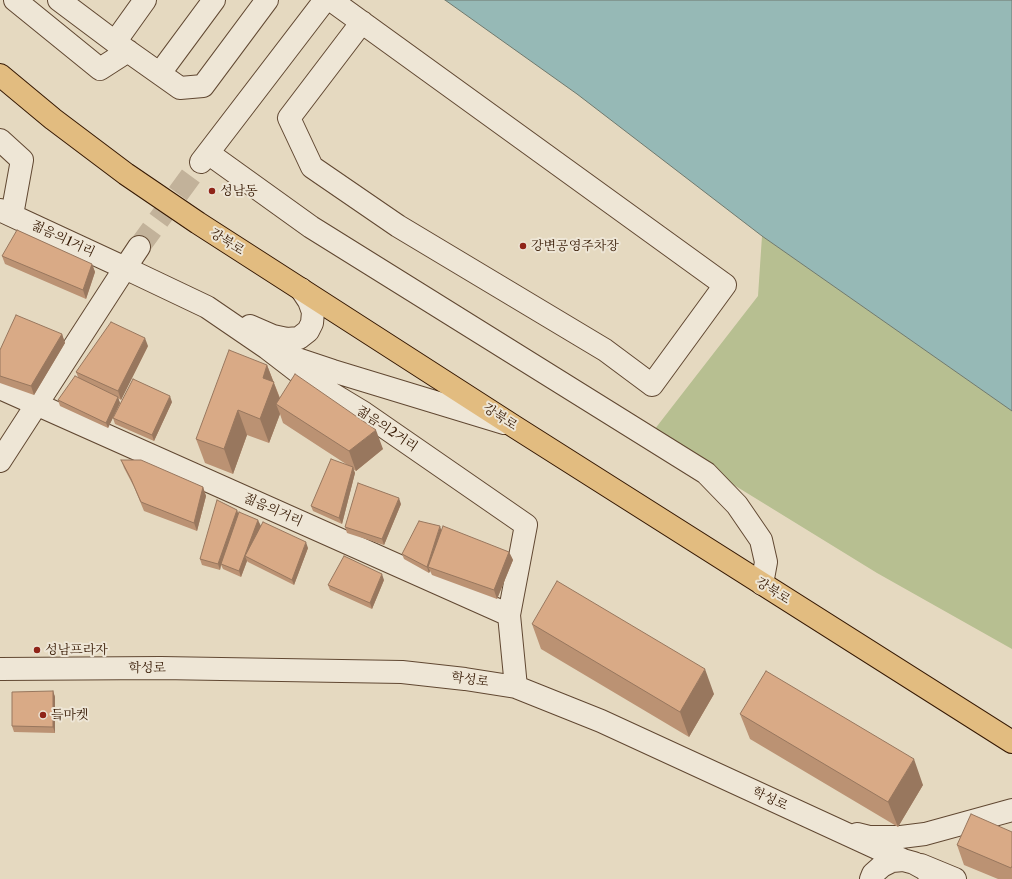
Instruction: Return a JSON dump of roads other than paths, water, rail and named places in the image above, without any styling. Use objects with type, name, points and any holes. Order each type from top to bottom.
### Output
[{"type":"main road","name":"강북로","points":[[0,75],[53,119],[126,174],[198,223],[515,427],[1012,742]]},
{"type":"street","points":[[15,0],[100,69],[122,46],[145,0]]},
{"type":"street","points":[[160,73],[214,0]]},
{"type":"street","points":[[69,3],[122,46],[180,88],[203,86],[267,0]]},
{"type":"street","points":[[325,0],[204,157],[311,227],[706,473],[737,505],[761,540],[766,562],[762,584]]},
{"type":"street","points":[[331,0],[362,22],[725,285],[652,385],[605,350],[398,226],[312,167],[289,118],[362,22]]},
{"type":"street","points":[[0,140],[22,160],[6,213]]},
{"type":"street","name":"젊음의1거리","points":[[6,213],[125,268]]},
{"type":"street","points":[[0,461],[139,247]]},
{"type":"street","name":"젊음의2거리","points":[[125,268],[207,307],[267,348],[306,378],[364,413],[526,524],[509,614],[516,686]]},
{"type":"street","points":[[207,307],[273,336],[287,339],[299,338],[308,331],[312,323],[313,312],[309,300],[301,289]]},
{"type":"street","points":[[267,348],[341,373],[515,427]]},
{"type":"street","name":"젊음의거리","points":[[0,388],[509,614]]},
{"type":"street","name":"학성로","points":[[0,669],[161,668],[402,672],[516,686],[601,721],[902,859],[955,879]]},
{"type":"street","points":[[838,830],[869,837],[900,837],[925,834],[1012,810]]},
{"type":"street","points":[[902,859],[897,847],[925,834]]},
{"type":"street","points":[[872,876],[882,866],[902,859],[925,869],[933,879]]},
{"type":"water","points":[[445,0],[1012,0],[1012,411],[762,236],[577,94]]},
{"type":"tunnel","points":[[139,247],[201,162]]},
{"type":"place","name":"성남동","points":[[212,191]]},
{"type":"place","name":"강변공영주차장","points":[[523,246]]},
{"type":"place","name":"성남프라자","points":[[37,650]]},
{"type":"place","name":"듴마켓","points":[[43,715]]}]
